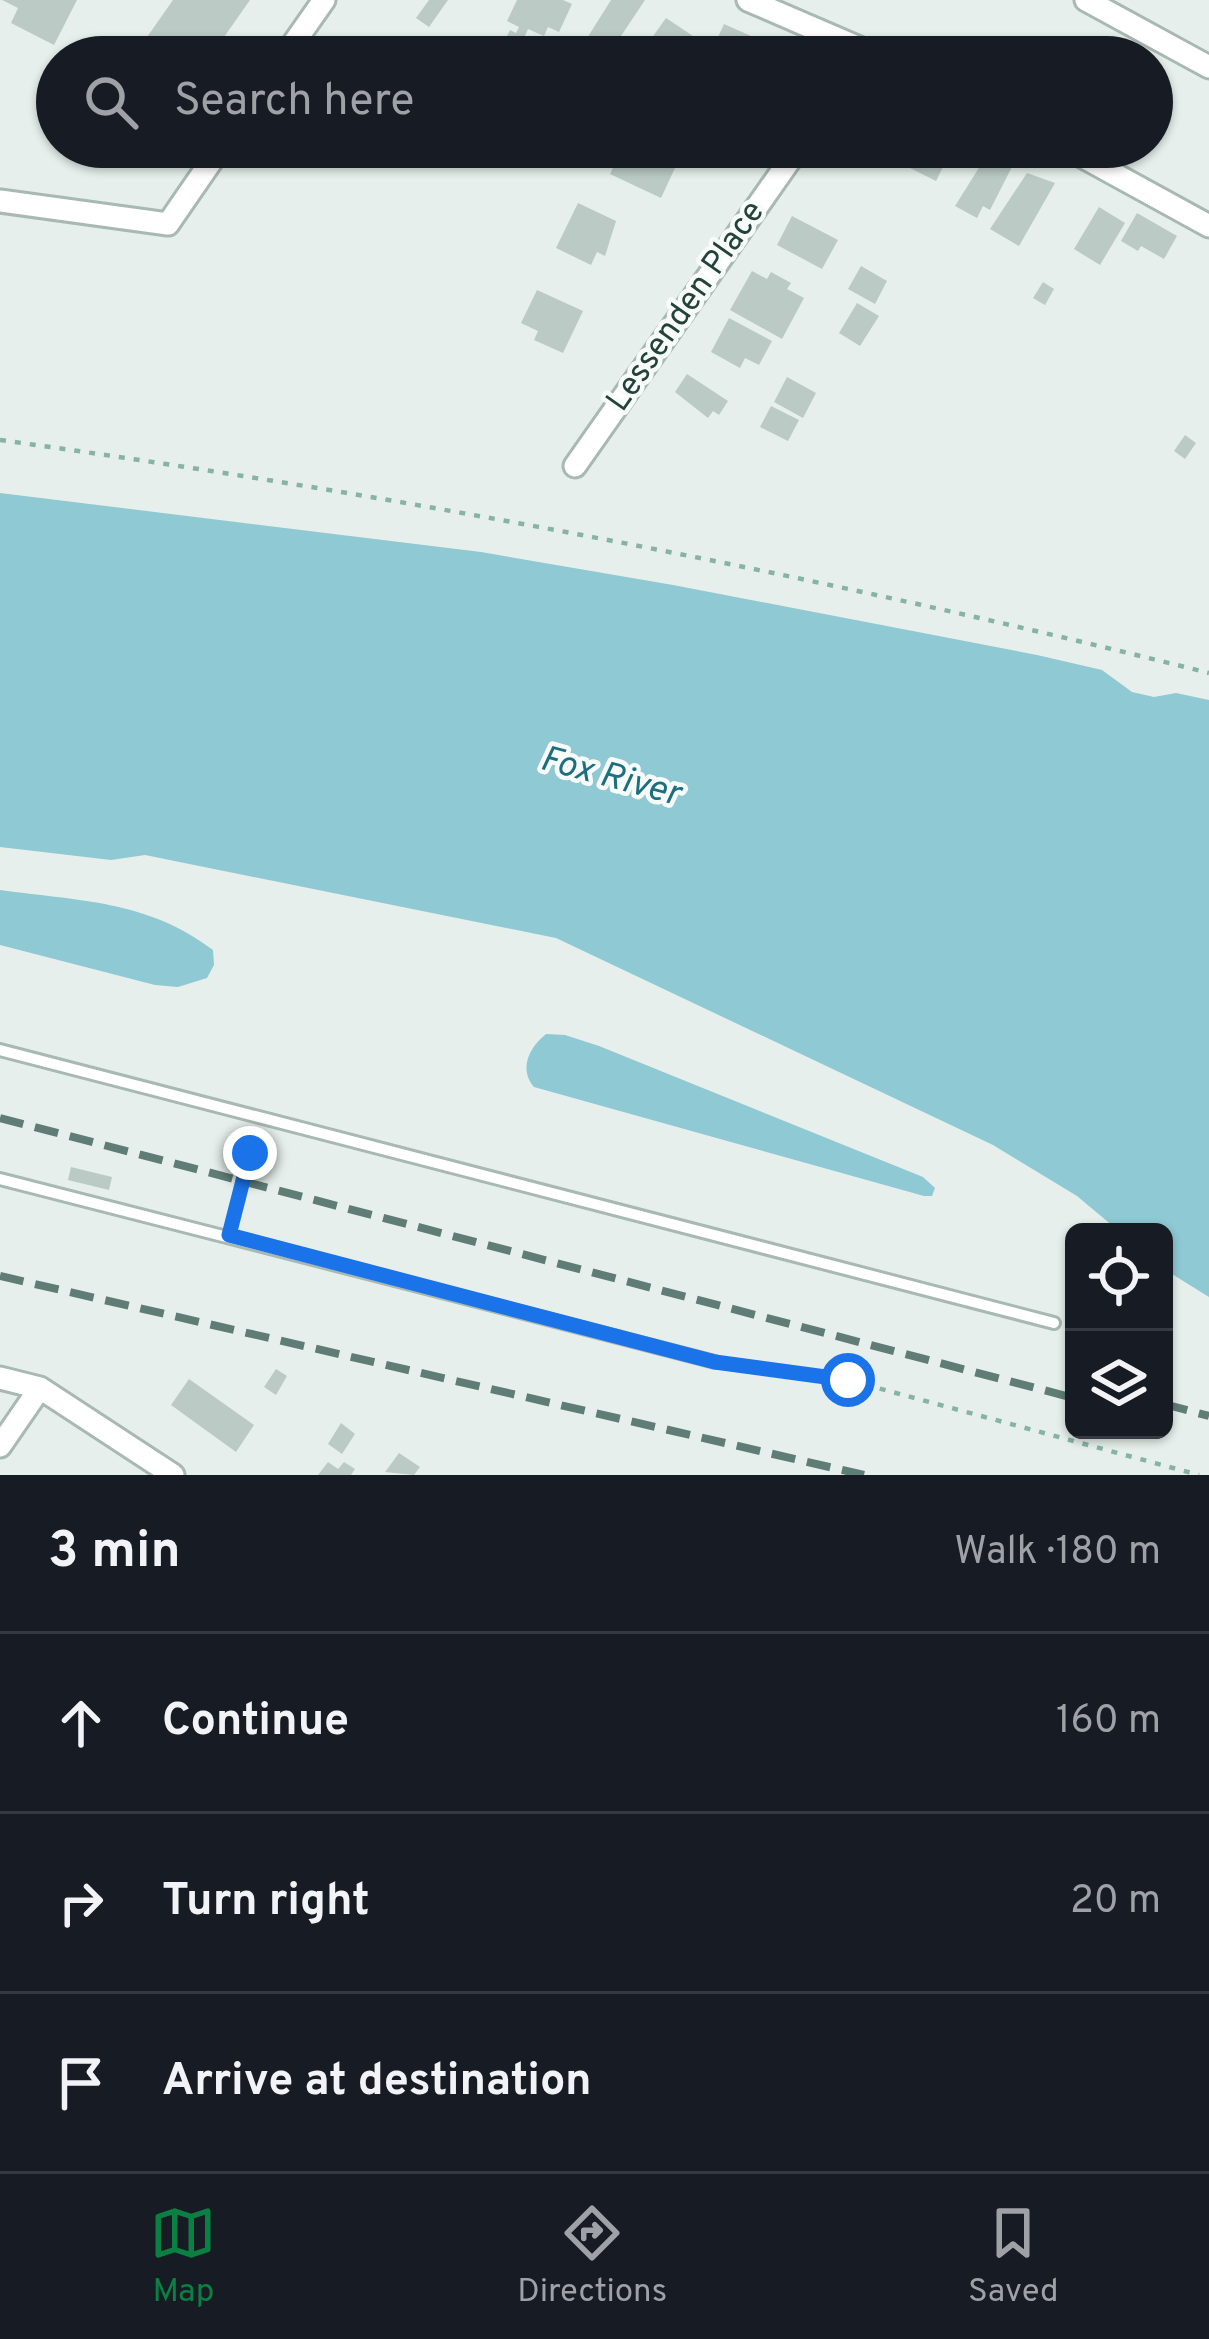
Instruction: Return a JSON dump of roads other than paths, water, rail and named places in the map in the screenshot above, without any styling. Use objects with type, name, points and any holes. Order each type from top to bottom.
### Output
[{"type":"street","points":[[299,36],[324,0]]},
{"type":"street","points":[[748,0],[827,36]]},
{"type":"street","points":[[1086,0],[1152,36]]},
{"type":"street","points":[[1173,47],[1209,67]]},
{"type":"street","points":[[0,201],[168,224],[207,168]]},
{"type":"street","name":"Lessenden Place","points":[[575,466],[784,168]]},
{"type":"street","points":[[1103,168],[1209,226]]},
{"type":"street","points":[[0,1378],[40,1388],[173,1475]]},
{"type":"street","points":[[0,1446],[40,1388]]},
{"type":"lane","points":[[0,1050],[1054,1323]]},
{"type":"lane","points":[[0,1179],[715,1362]]},
{"type":"water","name":"Fox River","points":[[0,493],[481,552],[1037,655],[1102,670],[1132,692],[1209,700],[1209,1297],[1173,1275],[1173,1223],[1109,1223],[1077,1196],[993,1145],[556,938],[145,855],[111,860],[0,847]]},
{"type":"water","points":[[0,890],[111,905],[163,921],[213,950],[214,965],[207,978],[178,987],[155,985],[0,945]]},
{"type":"water","points":[[546,1034],[599,1046],[923,1177],[935,1188],[932,1196],[534,1087],[527,1073],[528,1058]]},
{"type":"railway","points":[[0,1118],[1065,1396]]},
{"type":"railway","points":[[0,1276],[864,1475]]},
{"type":"railway","points":[[1173,1406],[1209,1416]]}]
